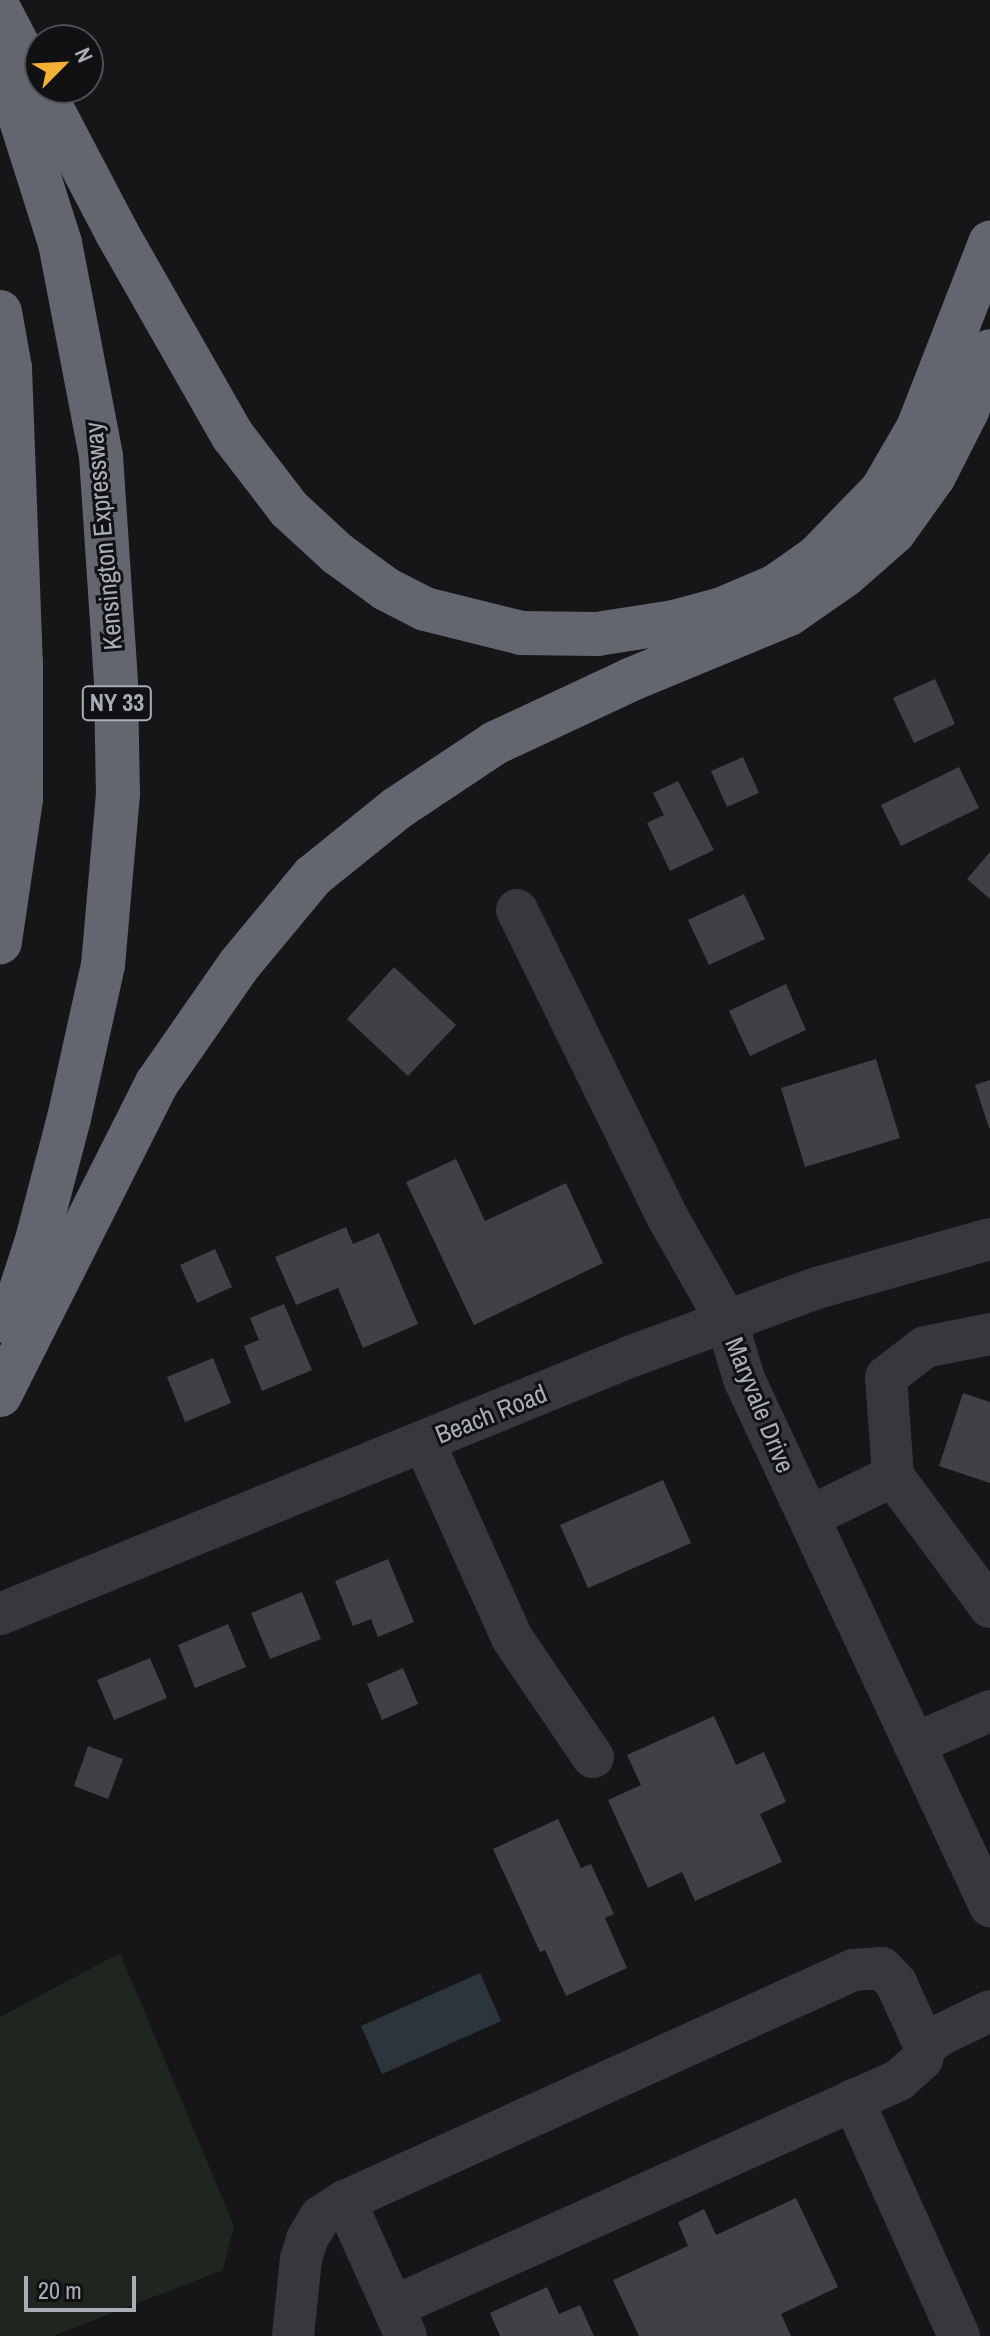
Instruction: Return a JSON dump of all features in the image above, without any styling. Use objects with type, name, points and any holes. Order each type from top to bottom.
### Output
[{"type":"highway","points":[[0,11],[24,57]]},
{"type":"highway","name":"Kensington Expressway","points":[[0,54],[60,243],[101,456],[116,683],[118,794],[103,965],[37,1240],[0,1352]]},
{"type":"highway","points":[[49,104],[117,233],[233,436],[289,509],[338,554],[386,589],[425,609],[521,633],[597,634],[674,622],[722,609],[776,586],[817,557],[882,490],[918,428],[990,243]]},
{"type":"highway","points":[[0,312],[10,368],[21,662],[21,799],[0,942]]},
{"type":"highway","points":[[0,1395],[157,1083],[239,965],[313,876],[396,809],[495,743],[632,679],[789,614],[845,575],[894,532],[934,476],[967,411],[990,351]]},
{"type":"highway","points":[[0,423],[10,368]]},
{"type":"street","name":"Maryvale Drive","points":[[517,910],[668,1218],[727,1322],[744,1379],[990,1906]]},
{"type":"street","name":"Beach Road","points":[[0,1614],[727,1322],[817,1288],[990,1239]]},
{"type":"street","points":[[990,1334],[925,1347],[886,1377],[893,1476],[990,1607]]},
{"type":"street","points":[[424,1442],[512,1638],[593,1757]]},
{"type":"street","points":[[809,1517],[893,1476]]},
{"type":"street","points":[[914,1744],[990,1711]]},
{"type":"street","points":[[293,2336],[299,2273],[307,2239],[320,2217],[345,2201],[853,1970],[882,1968],[896,1983],[925,2047]]},
{"type":"street","points":[[345,2201],[399,2322],[908,2075],[922,2059],[925,2047],[938,2036],[990,2011]]},
{"type":"street","points":[[853,2100],[959,2336]]},
{"type":"shaded area","points":[[120,1953],[234,2226],[223,2270],[53,2336],[0,2336],[0,2017]]},
{"type":"shaded area","points":[[480,1973],[501,2021],[382,2074],[361,2026]]},
{"type":"building","points":[[935,679],[955,724],[914,743],[893,698]]},
{"type":"building","points":[[743,757],[759,793],[727,807],[711,771]]},
{"type":"building","points":[[959,767],[979,808],[901,846],[881,805]]},
{"type":"building","points":[[678,781],[714,850],[670,871],[647,823],[664,815],[653,793]]},
{"type":"building","points":[[990,852],[990,899],[967,879]]},
{"type":"building","points":[[744,894],[765,939],[709,965],[688,920]]},
{"type":"building","points":[[394,967],[456,1025],[408,1076],[347,1019]]},
{"type":"building","points":[[786,984],[806,1030],[750,1056],[729,1011]]},
{"type":"building","points":[[876,1059],[900,1138],[805,1167],[781,1088]]},
{"type":"building","points":[[990,1080],[990,1128],[989,1128],[975,1085]]},
{"type":"building","points":[[456,1159],[485,1221],[566,1183],[603,1263],[474,1325],[406,1182]]},
{"type":"building","points":[[346,1227],[353,1244],[379,1233],[418,1324],[363,1348],[338,1288],[296,1305],[275,1257]]},
{"type":"building","points":[[215,1249],[232,1287],[197,1303],[180,1265]]},
{"type":"building","points":[[284,1304],[312,1370],[262,1391],[244,1346],[259,1340],[250,1318]]},
{"type":"building","points":[[213,1358],[231,1403],[185,1422],[167,1377]]},
{"type":"building","points":[[963,1393],[990,1402],[990,1483],[939,1466]]},
{"type":"building","points":[[663,1480],[691,1543],[588,1588],[560,1525]]},
{"type":"building","points":[[388,1559],[414,1622],[378,1637],[371,1619],[353,1626],[335,1581]]},
{"type":"building","points":[[302,1592],[321,1639],[270,1659],[251,1613]]},
{"type":"building","points":[[228,1624],[246,1667],[195,1688],[178,1645]]},
{"type":"building","points":[[150,1658],[167,1698],[114,1720],[97,1680]]},
{"type":"building","points":[[403,1668],[418,1704],[382,1720],[367,1684]]},
{"type":"building","points":[[714,1716],[736,1765],[764,1752],[786,1802],[760,1814],[782,1862],[695,1901],[682,1872],[648,1888],[608,1800],[641,1785],[627,1755]]},
{"type":"building","points":[[88,1746],[123,1759],[108,1799],[74,1786]]},
{"type":"building","points":[[558,1819],[581,1868],[591,1864],[614,1914],[605,1918],[627,1968],[566,1996],[545,1950],[540,1952],[493,1849]]},
{"type":"building","points":[[796,2198],[838,2287],[781,2314],[791,2336],[639,2336],[613,2280],[688,2246],[678,2222],[704,2209],[716,2235]]},
{"type":"building","points":[[547,2287],[559,2314],[580,2305],[594,2336],[500,2336],[490,2313]]}]
